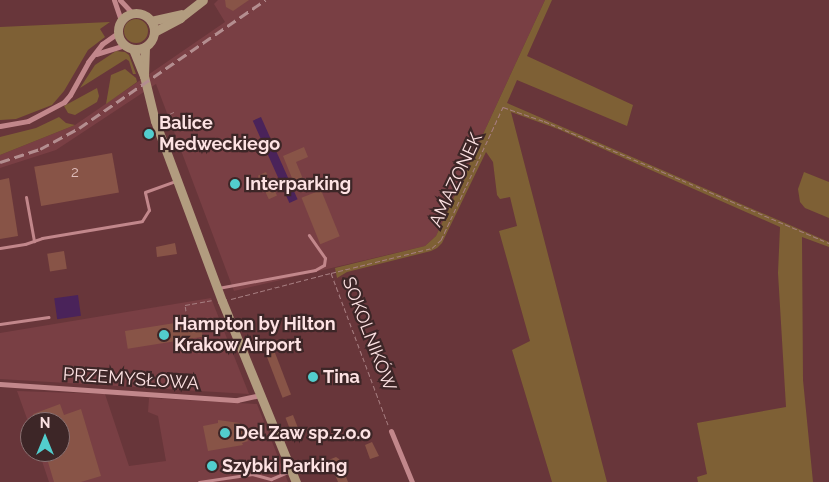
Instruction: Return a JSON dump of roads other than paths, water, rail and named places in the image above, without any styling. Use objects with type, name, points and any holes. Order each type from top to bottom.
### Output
[{"type":"main road","points":[[154,32],[180,18],[203,0]]},
{"type":"main road","points":[[151,20],[186,12]]},
{"type":"main road","points":[[129,47],[145,47],[150,43],[154,32],[151,20],[143,14],[132,13],[121,20],[118,33],[129,47],[144,76],[155,121],[217,288],[219,301],[296,482]]},
{"type":"main road","points":[[144,76],[145,47]]},
{"type":"street","points":[[114,0],[121,20]]},
{"type":"street","points":[[120,0],[132,13]]},
{"type":"street","points":[[0,126],[28,120],[64,102],[70,95],[88,62],[102,44],[118,33]]},
{"type":"street","points":[[96,54],[129,47]]},
{"type":"street","name":"PRZEMYSŁOWA","points":[[0,384],[237,400],[260,395]]},
{"type":"street","points":[[390,431],[412,482]]},
{"type":"lane","points":[[0,248],[142,221],[150,210],[145,192],[177,180]]},
{"type":"lane","points":[[26,197],[34,241]]},
{"type":"lane","points":[[217,288],[315,270],[324,266],[325,258],[309,235]]},
{"type":"lane","points":[[0,324],[49,317]]},
{"type":"lane","points":[[199,482],[252,474],[271,479],[291,471]]},
{"type":"railway","points":[[0,162],[40,149],[79,128],[265,0]]},
{"type":"place","name":"Balice Medweckiego","points":[[149,134]]},
{"type":"place","name":"Interparking","points":[[235,184]]},
{"type":"place","name":"Hampton by Hilton Krakow Airport","points":[[164,335]]},
{"type":"place","name":"Tina","points":[[313,377]]},
{"type":"place","name":"Del Zaw sp.z.o.o","points":[[225,433]]},
{"type":"place","name":"Szybki Parking","points":[[212,466]]}]
